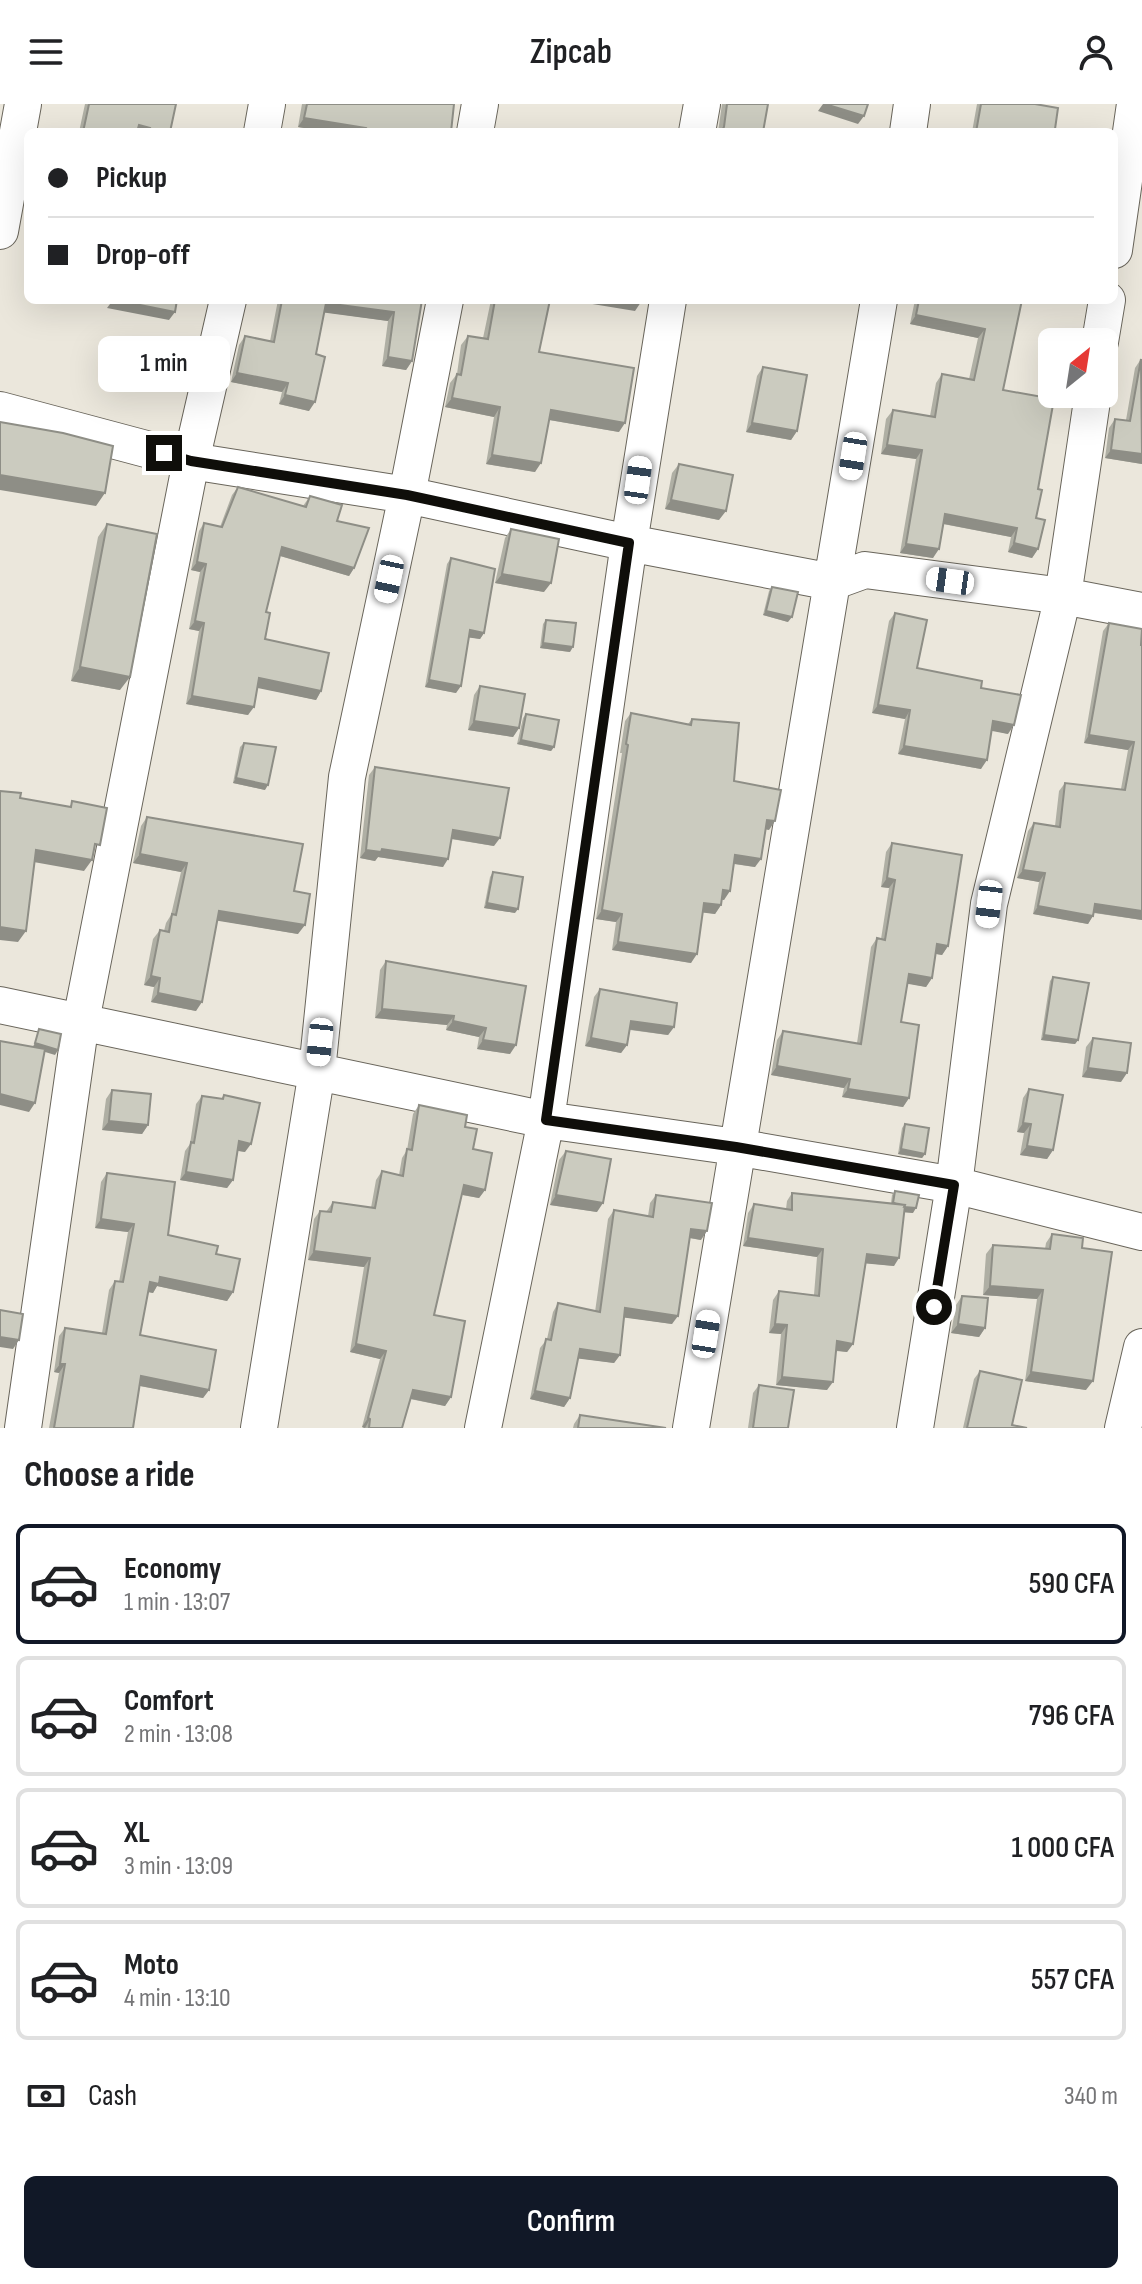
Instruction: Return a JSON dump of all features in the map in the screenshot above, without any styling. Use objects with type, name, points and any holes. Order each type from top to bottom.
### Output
[{"type":"street","points":[[0,231],[23,104]]},
{"type":"street","points":[[263,128],[267,104]]},
{"type":"street","points":[[476,128],[480,104]]},
{"type":"street","points":[[698,128],[702,104]]},
{"type":"street","points":[[909,128],[912,104]]},
{"type":"street","points":[[1118,222],[1135,104]]},
{"type":"street","points":[[23,1428],[81,1021],[191,461],[227,304]]},
{"type":"street","points":[[259,1428],[317,1071],[347,777],[444,304]]},
{"type":"street","points":[[483,1428],[546,1120],[629,543],[667,304]]},
{"type":"street","points":[[691,1428],[878,304]]},
{"type":"street","points":[[1102,328],[1106,304]]},
{"type":"street","points":[[915,1428],[954,1185],[989,904],[1063,596],[1091,408]]},
{"type":"street","points":[[0,410],[191,461],[407,495],[629,543],[832,582],[865,570],[1063,596],[1142,611]]},
{"type":"street","points":[[0,1005],[546,1120],[736,1147],[954,1185],[1142,1232]]},
{"type":"street","points":[[1123,1428],[1142,1347]]},
{"type":"building","points":[[89,104],[176,104],[171,128],[139,125],[138,128],[84,128]]},
{"type":"building","points":[[307,104],[454,104],[451,128],[366,128],[304,118]]},
{"type":"building","points":[[727,104],[768,104],[764,128],[724,127]]},
{"type":"building","points":[[825,104],[868,104],[864,116]]},
{"type":"building","points":[[981,104],[1035,104],[1058,108],[1055,128],[977,128]]},
{"type":"building","points":[[135,304],[176,304],[175,312]]},
{"type":"building","points":[[281,304],[326,304],[316,354],[325,357],[315,402],[285,395],[288,383],[237,373],[245,336],[274,342]]},
{"type":"building","points":[[334,304],[421,304],[412,361],[388,357],[394,312]]},
{"type":"building","points":[[494,304],[549,304],[539,352],[634,368],[625,423],[551,410],[541,463],[492,455],[500,407],[452,398],[457,374],[461,375],[468,336],[488,339]]},
{"type":"building","points":[[918,304],[1021,304],[1003,390],[1038,396],[1038,408],[1052,408],[1038,489],[1042,490],[1036,518],[1045,520],[1038,549],[1014,543],[1017,528],[945,514],[939,549],[906,544],[922,450],[887,445],[893,410],[935,417],[942,374],[974,380],[985,329],[916,315]]},
{"type":"building","points":[[1141,359],[1142,454],[1111,450],[1115,419],[1130,421]]},
{"type":"building","points":[[763,367],[807,375],[797,431],[752,423]]},
{"type":"building","points":[[0,422],[113,446],[105,493],[0,475]]},
{"type":"building","points":[[679,464],[733,475],[726,511],[671,500]]},
{"type":"building","points":[[238,487],[306,507],[310,496],[342,505],[337,521],[369,528],[354,568],[282,547],[266,612],[270,613],[265,639],[329,653],[321,691],[259,678],[254,707],[192,696],[204,623],[195,621],[206,564],[197,562],[204,523],[222,527]]},
{"type":"building","points":[[107,524],[157,534],[130,677],[80,667]]},
{"type":"building","points":[[511,529],[559,539],[551,583],[502,574]]},
{"type":"building","points":[[451,558],[495,569],[484,633],[470,630],[461,686],[429,680]]},
{"type":"building","points":[[772,587],[798,592],[792,617],[766,611]]},
{"type":"building","points":[[895,613],[927,620],[917,668],[982,681],[981,688],[1021,695],[1014,725],[993,721],[987,760],[904,746],[910,710],[878,705]]},
{"type":"building","points":[[546,620],[576,623],[573,647],[543,643]]},
{"type":"building","points":[[1109,623],[1142,629],[1142,911],[1095,904],[1093,916],[1038,906],[1045,873],[1023,870],[1034,823],[1060,827],[1065,783],[1125,790],[1134,742],[1089,735]]},
{"type":"building","points":[[480,686],[525,694],[519,728],[474,721]]},
{"type":"building","points":[[631,713],[691,725],[692,719],[739,723],[734,781],[781,790],[775,821],[767,820],[761,859],[735,855],[730,891],[723,890],[721,905],[704,903],[697,954],[618,942],[622,914],[602,910]]},
{"type":"building","points":[[526,714],[559,720],[554,747],[521,740]]},
{"type":"building","points":[[244,743],[276,747],[268,785],[236,778]]},
{"type":"building","points":[[375,767],[509,788],[500,838],[453,830],[448,859],[382,849],[381,852],[366,850]]},
{"type":"building","points":[[0,791],[21,793],[20,798],[71,807],[72,801],[107,808],[100,845],[95,844],[92,860],[36,850],[26,931],[0,927]]},
{"type":"building","points":[[147,817],[303,844],[294,891],[310,894],[305,925],[219,911],[202,1002],[158,993],[160,978],[151,976],[160,930],[169,932],[172,914],[176,915],[187,863],[140,854]]},
{"type":"building","points":[[892,843],[962,855],[948,946],[937,944],[932,978],[909,974],[901,1022],[919,1025],[909,1098],[848,1089],[850,1079],[777,1066],[783,1031],[861,1044],[877,938],[885,940],[895,880],[887,878]]},
{"type":"building","points":[[493,872],[523,877],[518,909],[487,903]]},
{"type":"building","points":[[386,961],[526,986],[516,1045],[483,1040],[486,1028],[453,1021],[454,1016],[382,1009]]},
{"type":"building","points":[[1053,977],[1089,983],[1078,1040],[1044,1035]]},
{"type":"building","points":[[600,989],[677,1003],[674,1027],[631,1021],[627,1045],[591,1038]]},
{"type":"building","points":[[39,1029],[61,1034],[58,1050],[35,1043]]},
{"type":"building","points":[[1093,1038],[1131,1043],[1127,1073],[1088,1068]]},
{"type":"building","points":[[0,1041],[45,1049],[35,1103],[0,1094]]},
{"type":"building","points":[[1029,1089],[1063,1095],[1053,1150],[1027,1146],[1031,1124],[1023,1123]]},
{"type":"building","points":[[112,1090],[151,1094],[148,1125],[109,1121]]},
{"type":"building","points":[[224,1095],[260,1103],[251,1144],[239,1141],[233,1180],[186,1172],[202,1096],[223,1099]]},
{"type":"building","points":[[419,1105],[467,1115],[465,1127],[477,1129],[473,1149],[492,1153],[485,1190],[464,1185],[434,1315],[465,1321],[451,1397],[413,1390],[402,1428],[369,1428],[368,1418],[386,1351],[356,1344],[370,1258],[314,1251],[320,1211],[331,1212],[333,1202],[375,1208],[382,1171],[403,1176],[407,1149],[412,1150]]},
{"type":"building","points":[[905,1124],[929,1128],[925,1154],[901,1149]]},
{"type":"building","points":[[566,1151],[611,1159],[603,1203],[556,1195]]},
{"type":"building","points":[[107,1173],[175,1182],[168,1235],[218,1246],[216,1254],[240,1259],[233,1292],[160,1277],[159,1284],[150,1282],[140,1335],[216,1350],[209,1390],[141,1376],[133,1428],[54,1428],[65,1364],[60,1364],[65,1328],[106,1334],[115,1281],[123,1282],[134,1224],[101,1219]]},
{"type":"building","points":[[895,1191],[919,1195],[916,1208],[893,1203]]},
{"type":"building","points":[[792,1193],[905,1205],[899,1258],[867,1254],[853,1344],[837,1341],[833,1382],[782,1377],[787,1325],[775,1324],[779,1291],[819,1296],[823,1249],[748,1238],[754,1204],[792,1210]]},
{"type":"building","points":[[656,1195],[712,1203],[707,1231],[691,1229],[678,1316],[625,1308],[620,1355],[580,1349],[570,1398],[535,1391],[546,1339],[551,1340],[558,1303],[600,1312],[614,1210],[653,1217]]},
{"type":"building","points":[[1052,1234],[1083,1238],[1082,1248],[1112,1252],[1093,1381],[1031,1372],[1043,1290],[990,1286],[993,1245],[1050,1249]]},
{"type":"building","points":[[962,1296],[988,1298],[985,1328],[958,1324]]},
{"type":"building","points":[[0,1310],[23,1314],[19,1340],[0,1337]]},
{"type":"building","points":[[980,1371],[1022,1380],[1012,1425],[1027,1428],[967,1428]]},
{"type":"building","points":[[759,1385],[794,1390],[788,1428],[753,1428]]},
{"type":"building","points":[[580,1415],[666,1428],[578,1428]]},
{"type":"route","points":[[164,453],[191,461],[407,495],[629,543],[546,1120],[549,1118],[736,1147],[954,1185],[934,1307]]}]
